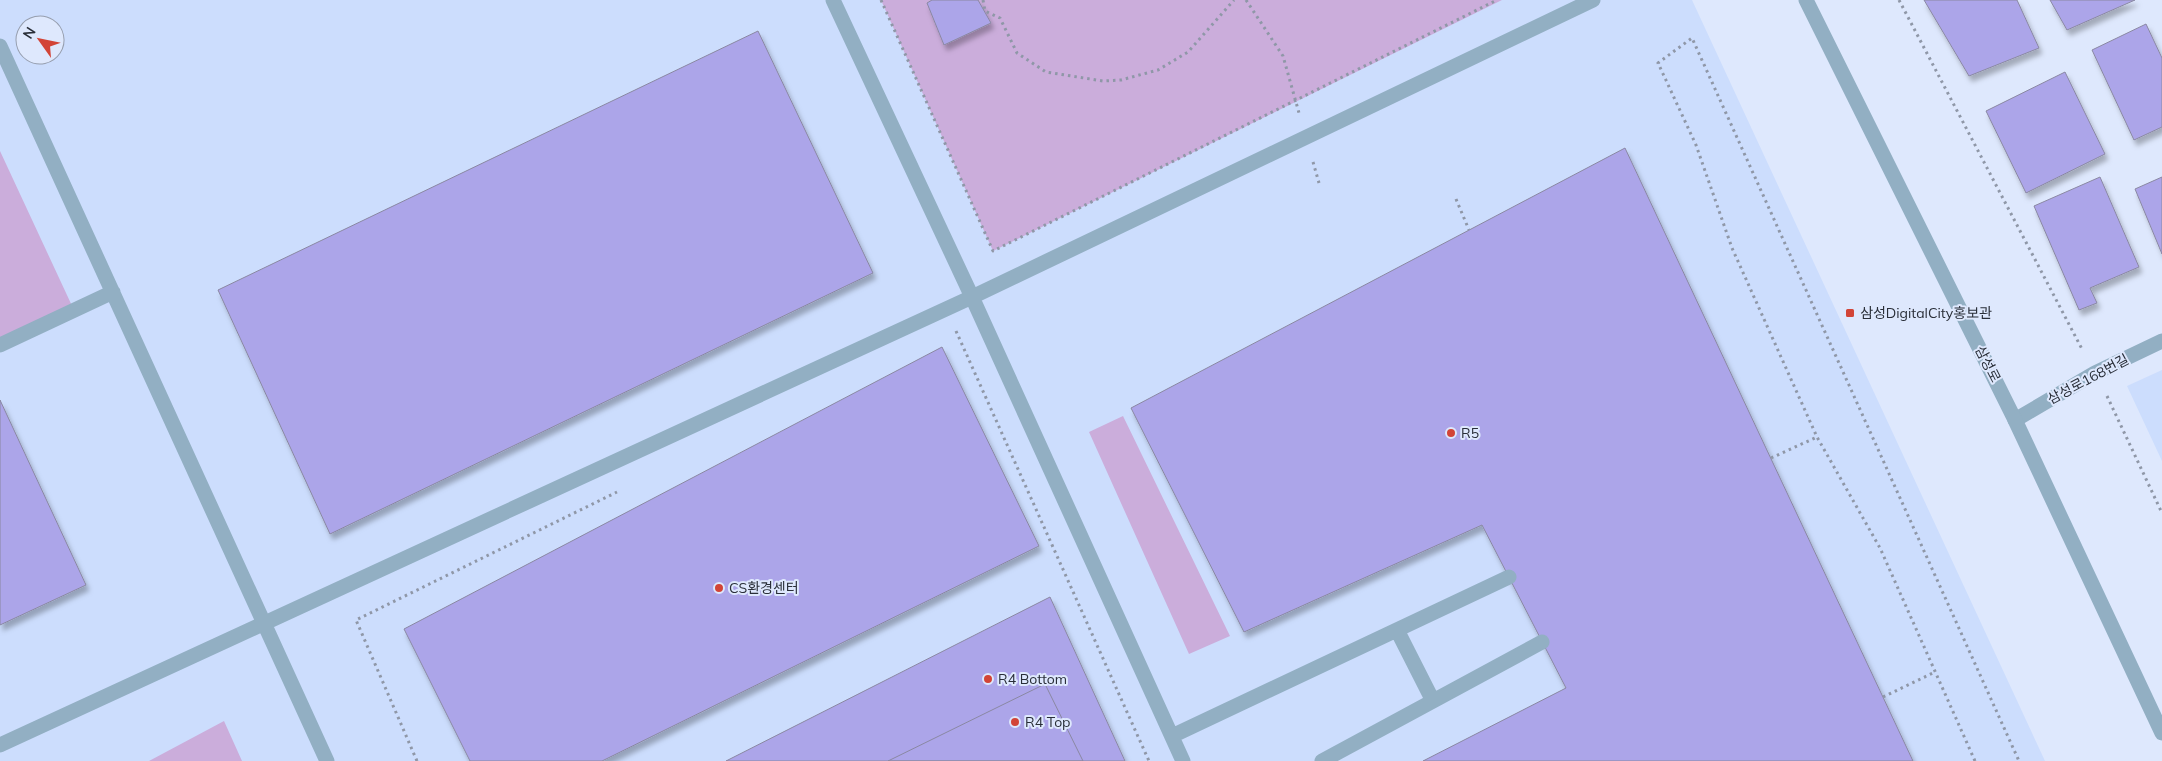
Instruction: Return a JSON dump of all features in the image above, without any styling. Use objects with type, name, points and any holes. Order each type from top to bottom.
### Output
[{"type":"street","points":[[833,0],[972,297],[1184,761]]},
{"type":"street","points":[[0,745],[265,621],[972,297],[1593,0]]},
{"type":"street","name":"삼성로","points":[[1806,0],[2015,420],[2162,733]]},
{"type":"street","points":[[0,46],[265,621],[327,761]]},
{"type":"street","points":[[0,346],[114,292]]},
{"type":"street","name":"삼성로168번길","points":[[2015,420],[2095,372],[2162,341]]},
{"type":"street","points":[[1172,736],[1509,577]]},
{"type":"street","points":[[1398,630],[1432,701]]},
{"type":"street","points":[[1322,761],[1542,642]]},
{"type":"path","points":[[881,0],[993,251],[1497,0]]},
{"type":"path","points":[[983,0],[985,11],[1000,18],[1017,53],[1046,72],[1103,81],[1142,76],[1170,64],[1199,42],[1234,0]]},
{"type":"path","points":[[1246,0],[1283,56],[1319,183]]},
{"type":"path","points":[[1899,0],[2095,372]]},
{"type":"path","points":[[1976,761],[1880,548],[1817,436],[1732,248],[1696,145],[1658,63],[1692,38],[2018,761]]},
{"type":"path","points":[[1456,199],[1469,230]]},
{"type":"path","points":[[954,326],[1149,761]]},
{"type":"path","points":[[2114,390],[2106,394],[2162,513]]},
{"type":"path","points":[[1771,458],[1817,436]]},
{"type":"path","points":[[417,761],[356,620],[623,488]]},
{"type":"path","points":[[1883,697],[1935,672]]},
{"type":"shaded area","points":[[0,0],[1692,0],[2045,761],[0,761]]},
{"type":"shaded area","points":[[881,0],[1502,0],[993,251]]},
{"type":"shaded area","points":[[0,151],[73,308],[0,342]]},
{"type":"shaded area","points":[[2162,370],[2162,461],[2127,386]]},
{"type":"shaded area","points":[[1123,416],[1230,636],[1189,654],[1089,432]]},
{"type":"shaded area","points":[[224,721],[242,761],[149,761]]},
{"type":"building","points":[[932,0],[978,0],[991,23],[944,45],[927,3]]},
{"type":"building","points":[[1924,0],[2017,0],[2039,48],[1969,76]]},
{"type":"building","points":[[2050,0],[2135,0],[2067,30]]},
{"type":"building","points":[[2146,24],[2162,58],[2162,127],[2134,140],[2092,50]]},
{"type":"building","points":[[758,31],[873,273],[330,534],[218,290]]},
{"type":"building","points":[[2065,72],[2105,154],[2026,193],[1986,111]]},
{"type":"building","name":"R5","points":[[1625,148],[1913,761],[1423,761],[1566,688],[1482,525],[1244,632],[1131,408]]},
{"type":"building","points":[[2100,177],[2139,267],[2090,288],[2097,303],[2079,310],[2034,206]]},
{"type":"building","points":[[2162,177],[2162,254],[2135,189]]},
{"type":"building","name":"CS환경센터","points":[[942,347],[1039,546],[602,761],[470,761],[404,629]]},
{"type":"building","points":[[0,400],[86,585],[0,625]]},
{"type":"building","name":"R4 Bottom","points":[[1050,597],[1125,761],[726,761]]},
{"type":"building","name":"R4 Top","points":[[1045,684],[1083,761],[888,761]]},
{"type":"place","name":"삼성DigitalCity홍보관","points":[[1850,313]]},
{"type":"place","name":"R5","points":[[1451,433]]},
{"type":"place","name":"CS환경센터","points":[[719,588]]},
{"type":"place","name":"R4 Bottom","points":[[988,679]]},
{"type":"place","name":"R4 Top","points":[[1015,722]]}]
